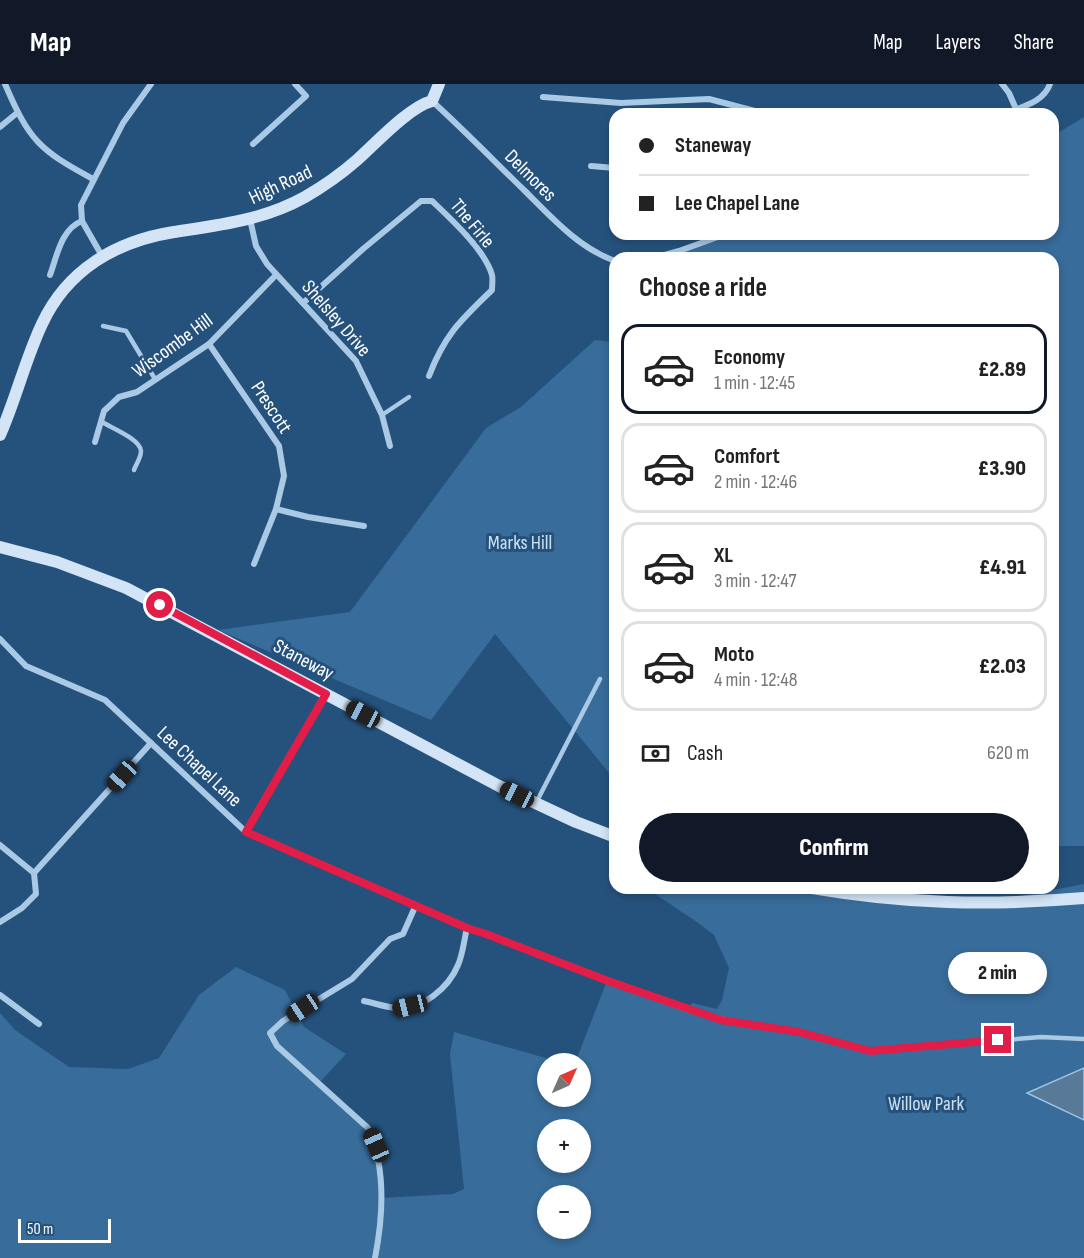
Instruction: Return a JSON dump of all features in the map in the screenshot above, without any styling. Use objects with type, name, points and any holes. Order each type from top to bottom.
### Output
[{"type":"main road","points":[[432,101],[439,84]]},
{"type":"main road","name":"High Road","points":[[0,435],[3,421],[46,314],[74,277],[102,256],[128,243],[150,236],[250,219],[286,206],[329,182],[413,110],[432,101]]},
{"type":"main road","name":"Staneway","points":[[0,548],[66,565],[126,588],[457,764],[536,804],[609,834]]},
{"type":"main road","points":[[847,894],[930,903],[982,904],[1084,898]]},
{"type":"street","points":[[4,84],[17,113],[30,134],[45,150],[93,179]]},
{"type":"street","points":[[102,256],[82,221],[81,205],[123,123],[151,84]]},
{"type":"street","points":[[253,144],[306,96],[295,84]]},
{"type":"street","points":[[1002,84],[1016,108]]},
{"type":"street","points":[[1019,108],[1047,93],[1050,84]]},
{"type":"street","points":[[543,97],[621,102],[709,99],[743,108]]},
{"type":"street","name":"Delmores","points":[[432,101],[559,225],[600,256],[609,259]]},
{"type":"street","points":[[0,127],[17,113]]},
{"type":"street","points":[[591,166],[609,168]]},
{"type":"street","name":"The Firle","points":[[303,303],[421,201],[432,201],[463,231],[481,254],[492,276],[492,290],[445,340],[429,376]]},
{"type":"street","name":"Shelsley Drive","points":[[250,219],[260,254],[276,275],[356,361],[382,415],[390,446]]},
{"type":"street","points":[[50,275],[66,233],[73,225],[82,221]]},
{"type":"street","points":[[679,252],[710,240]]},
{"type":"street","name":"Wiscombe Hill","points":[[95,442],[104,411],[118,397],[137,392],[209,344],[276,275]]},
{"type":"street","name":"Prescott","points":[[209,344],[279,446],[284,476],[276,509],[254,564]]},
{"type":"street","points":[[276,509],[364,526]]},
{"type":"street","name":"Lee Chapel Lane","points":[[0,639],[26,666],[105,700],[246,832],[467,928],[688,1010],[721,1020],[746,1024]]},
{"type":"street","points":[[246,832],[326,694]]},
{"type":"street","points":[[34,873],[151,743]]},
{"type":"street","points":[[0,846],[34,873],[36,894],[22,908],[0,922]]},
{"type":"street","points":[[375,1258],[379,1236],[380,1170],[376,1145],[368,1128],[278,1046],[270,1033],[283,1021],[352,979],[390,939],[403,934],[415,907]]},
{"type":"street","points":[[364,1001],[398,1008],[422,1003],[452,977],[459,963],[467,928]]},
{"type":"street","points":[[0,995],[39,1024]]},
{"type":"lane","points":[[103,326],[126,331],[155,379]]},
{"type":"lane","points":[[382,415],[409,397]]},
{"type":"lane","points":[[102,422],[136,441],[141,448],[141,456],[134,470]]},
{"type":"lane","points":[[536,804],[600,679]]},
{"type":"lane","name":"Lee Chapel Lane","points":[[746,1024],[799,1032],[870,1051],[1041,1037],[1084,1039]]},
{"type":"green space","points":[[1084,117],[1084,846],[1059,846],[1059,252],[683,252],[684,249],[715,240],[1059,240],[1059,132]]},
{"type":"green space","name":"Marks Hill","points":[[595,340],[609,341],[609,773],[495,634],[431,720],[218,630],[350,612],[486,428],[521,407]]},
{"type":"green space","name":"Willow Park","points":[[1084,884],[1084,1258],[0,1258],[0,1013],[15,1030],[69,1067],[128,1069],[159,1058],[199,995],[236,967],[285,990],[304,1027],[346,1054],[319,1083],[368,1128],[376,1145],[381,1198],[453,1194],[464,1189],[450,1054],[454,1032],[537,1056],[537,1107],[591,1107],[591,1053],[579,1053],[607,981],[688,1009],[692,1003],[717,1009],[722,1000],[729,968],[714,935],[655,894],[876,894],[982,904],[1033,894],[1059,894],[1059,889]]},
{"type":"shaded area","points":[[1084,1068],[1084,1120],[1027,1093]]},
{"type":"route","points":[[160,605],[326,694],[246,832],[467,928],[688,1010],[721,1020],[799,1032],[870,1051],[998,1040]]}]
